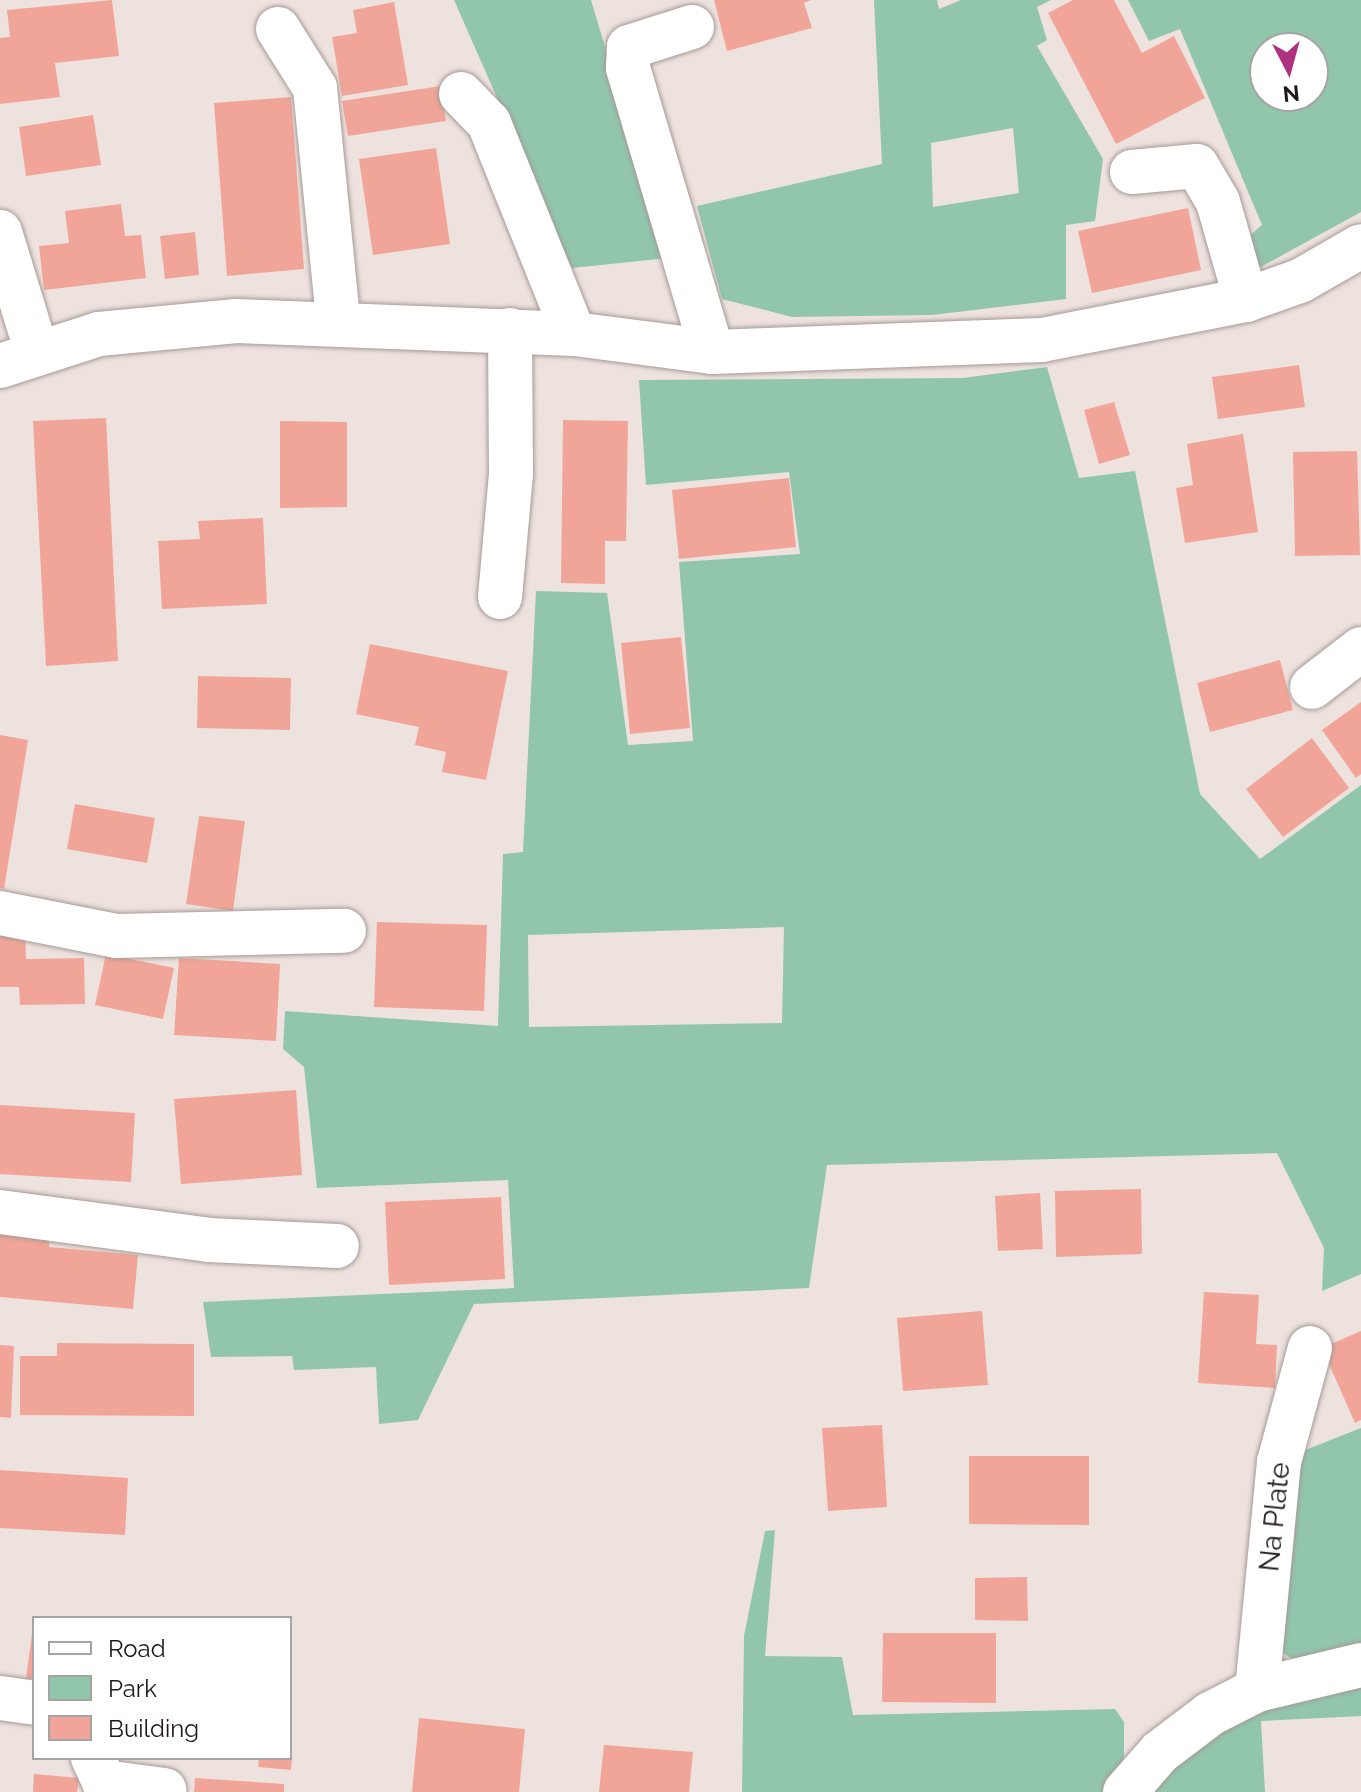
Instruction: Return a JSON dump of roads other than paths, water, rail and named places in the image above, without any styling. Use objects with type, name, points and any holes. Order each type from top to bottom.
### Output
[{"type":"street","points":[[692,27],[629,47],[628,68],[712,352]]},
{"type":"street","points":[[278,29],[315,88],[338,320]]},
{"type":"street","points":[[461,94],[489,123],[574,334]]},
{"type":"street","points":[[1132,172],[1197,166],[1218,202],[1246,300]]},
{"type":"street","points":[[0,232],[18,360],[99,334],[236,321],[338,320],[574,334],[712,352],[1042,340],[1246,300],[1300,281],[1361,246]]},
{"type":"street","points":[[500,597],[511,474],[510,330]]},
{"type":"street","points":[[1312,687],[1361,649]]},
{"type":"street","points":[[0,913],[116,936],[344,931]]},
{"type":"street","points":[[0,1212],[209,1240],[337,1246]]},
{"type":"street","name":"Na Plate","points":[[1257,1690],[1279,1462],[1310,1348]]},
{"type":"street","points":[[1125,1792],[1160,1752],[1210,1714],[1257,1690],[1361,1665]]},
{"type":"street","points":[[0,1698],[32,1703]]},
{"type":"street","points":[[94,1760],[104,1782],[164,1790]]}]
